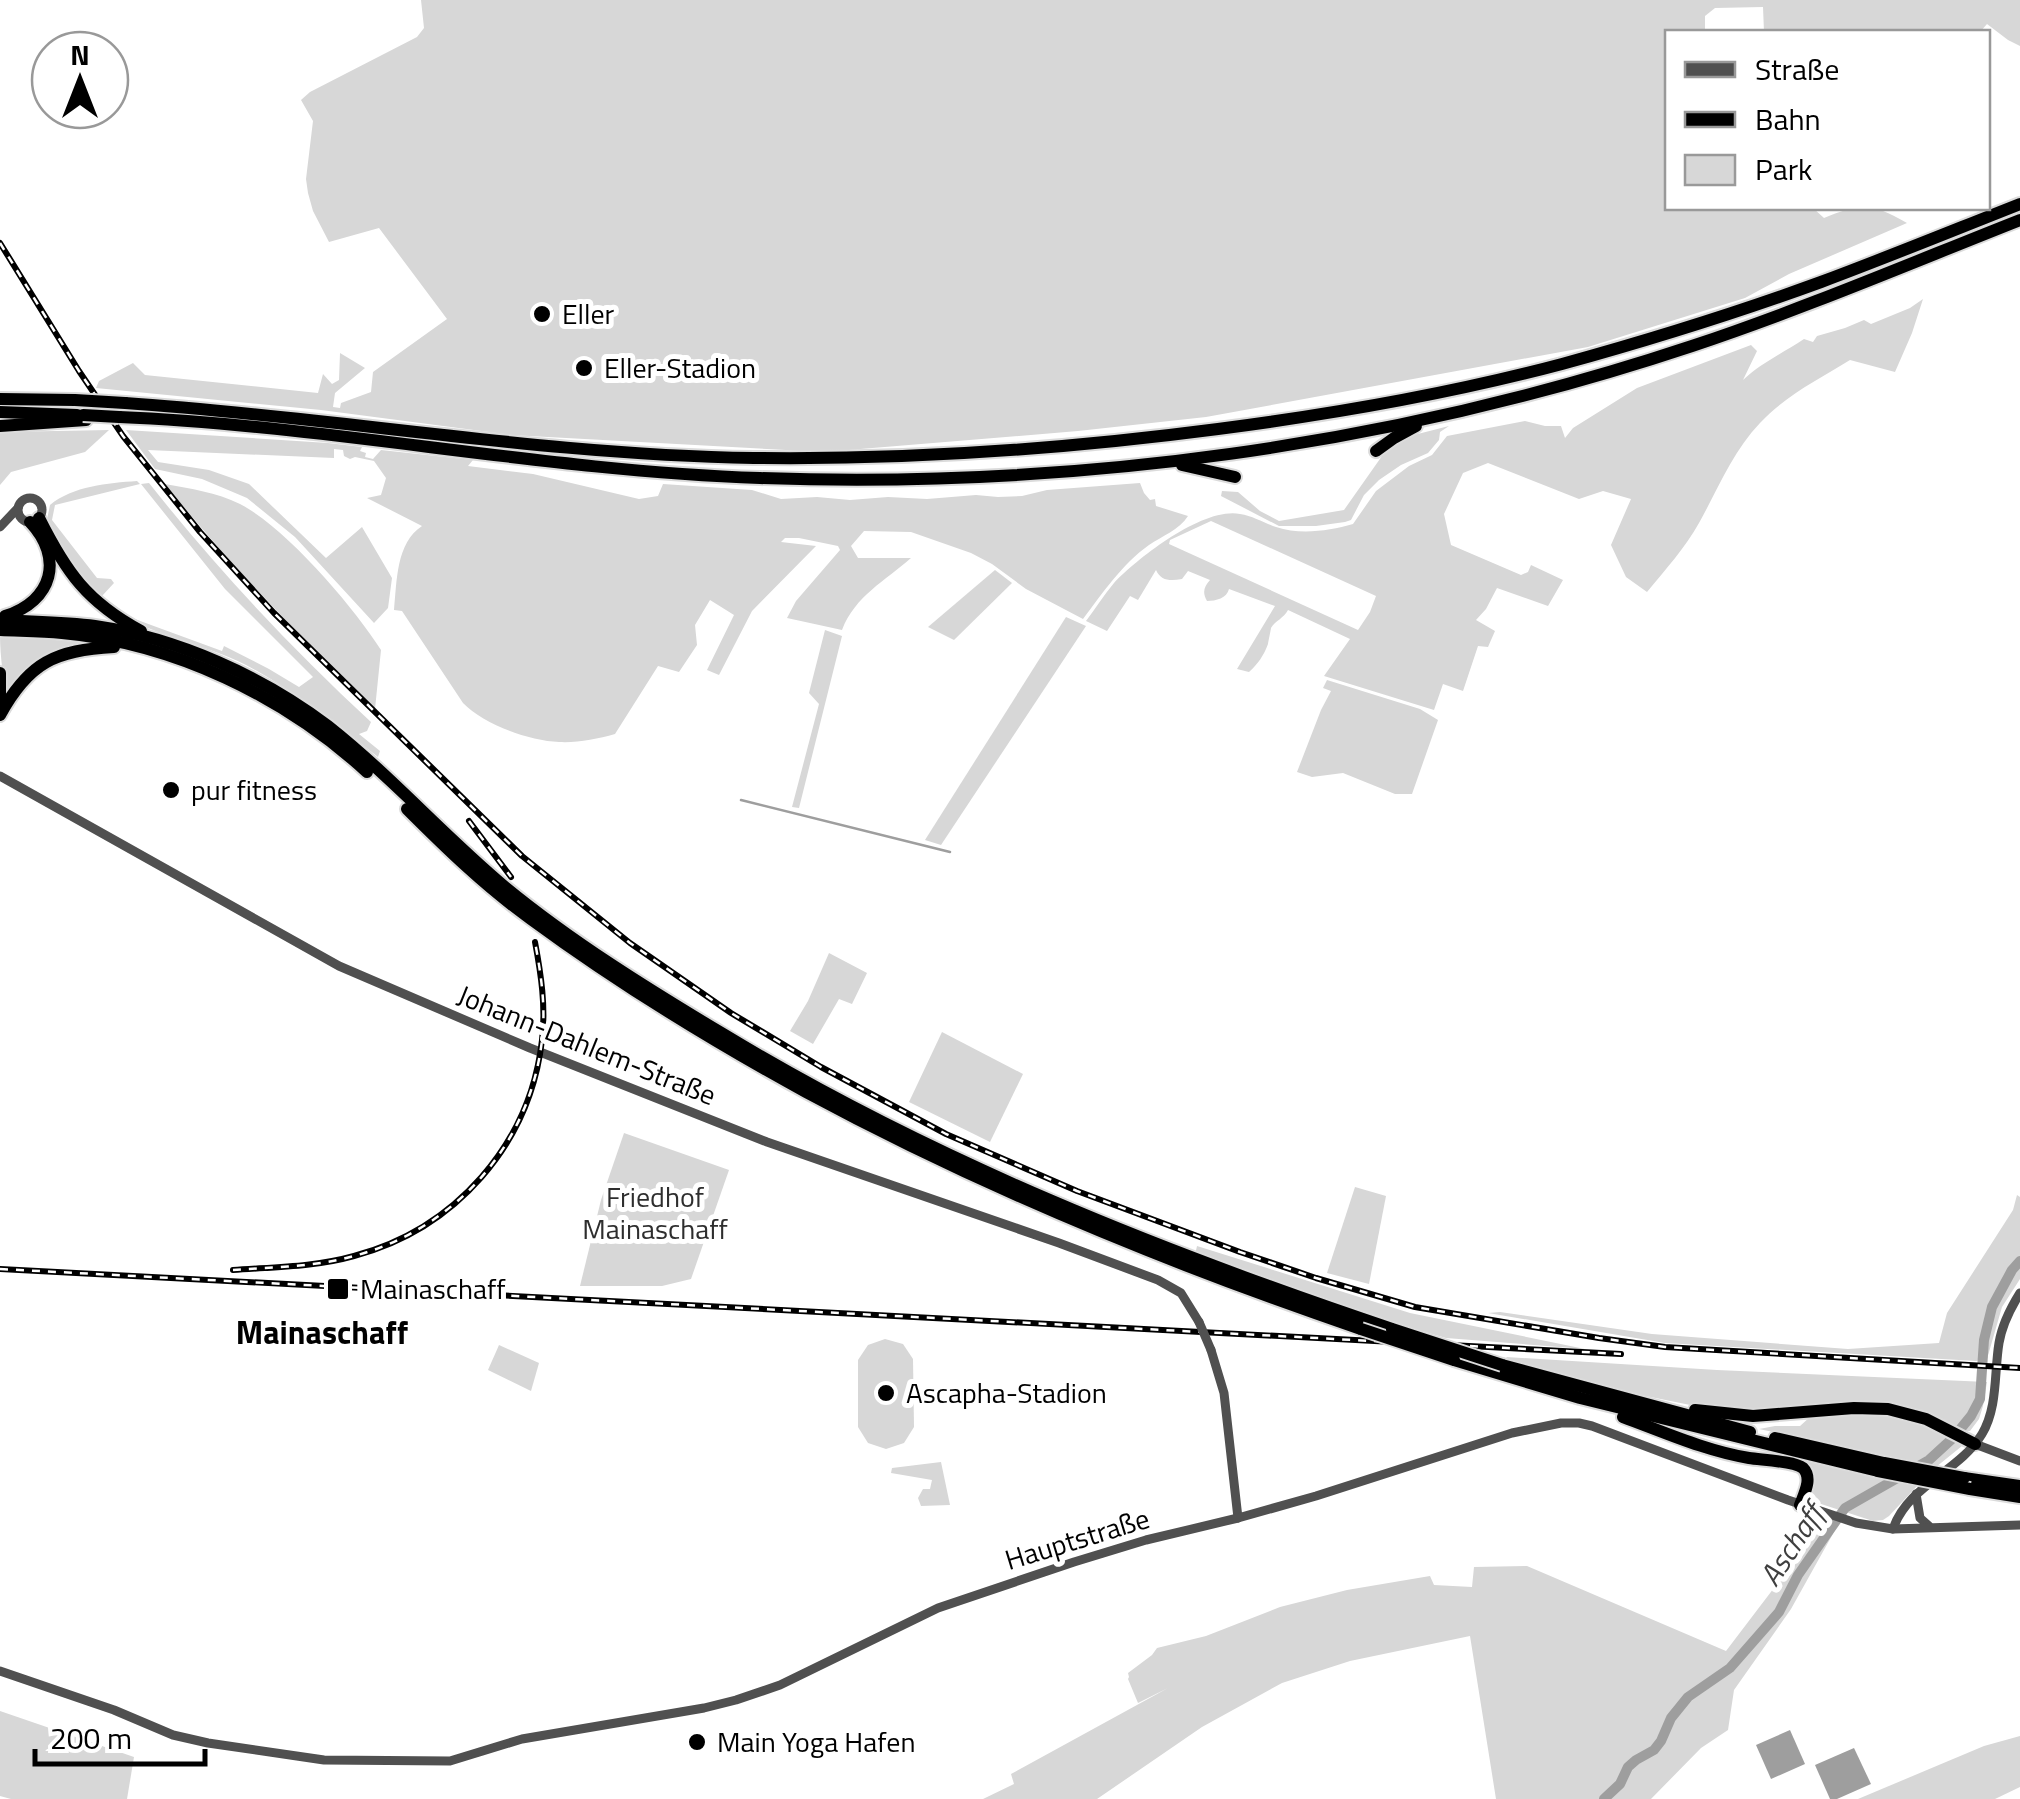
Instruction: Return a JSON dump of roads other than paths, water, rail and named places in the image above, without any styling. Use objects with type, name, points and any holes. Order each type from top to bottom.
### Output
[{"type":"highway","points":[[0,426],[49,424],[122,410],[212,409],[542,445],[754,458],[988,451],[1149,438],[1296,419],[1562,364],[1820,282],[2020,204]]},
{"type":"highway","points":[[0,398],[75,400],[136,417],[755,478],[974,478],[1169,463],[1292,446],[1432,418],[1565,384],[1693,346],[2020,220]]},
{"type":"highway","points":[[0,412],[84,418]]},
{"type":"highway","points":[[1376,451],[1432,418]]},
{"type":"highway","points":[[1169,463],[1235,477]]},
{"type":"highway","points":[[0,619],[33,602],[49,576],[50,554],[31,520]]},
{"type":"highway","points":[[31,520],[73,579],[103,608],[161,642]]},
{"type":"highway","points":[[0,619],[96,626],[161,642],[253,679],[325,724],[535,910],[651,989],[773,1064],[864,1113],[1058,1205],[1251,1282],[1392,1330],[1628,1401],[1881,1467]]},
{"type":"highway","points":[[0,630],[64,633],[132,646],[170,656],[262,695],[350,756],[448,850],[530,919],[662,1008],[769,1072],[938,1160],[1054,1213],[1247,1290],[1580,1398],[2020,1498]]},
{"type":"highway","points":[[0,715],[22,681],[52,658],[82,648],[132,646]]},
{"type":"highway","points":[[0,673],[0,699]]},
{"type":"highway","points":[[1580,1398],[1714,1450],[1799,1466],[1806,1472],[1808,1482],[1800,1505]]},
{"type":"highway","points":[[1628,1401],[1753,1416],[1854,1408],[1888,1410],[1913,1414],[1971,1442]]},
{"type":"highway","points":[[1967,1484],[2020,1486]]},
{"type":"street","points":[[34,498],[42,507],[31,520],[1,527],[23,500],[34,498]]},
{"type":"street","points":[[18,508],[19,514],[31,520]]},
{"type":"street","name":"Johann-Dahlem-Straße","points":[[0,776],[348,970],[759,1140],[1059,1243],[1158,1280],[1182,1294],[1211,1350],[1224,1393],[1238,1518]]},
{"type":"street","points":[[1893,1529],[1916,1494],[1961,1457],[1984,1429],[1992,1405],[2002,1332],[2020,1294]]},
{"type":"street","name":"Hauptstraße","points":[[0,1671],[173,1734],[221,1746],[332,1760],[450,1761],[522,1738],[736,1700],[780,1685],[913,1618],[963,1598],[1118,1548],[1238,1518],[1512,1433],[1570,1423],[1592,1426],[1800,1505],[1873,1527],[2020,1525]]},
{"type":"street","points":[[1984,1429],[1995,1452]]},
{"type":"street","points":[[1971,1442],[2020,1461]]},
{"type":"street","points":[[1961,1457],[1995,1452]]},
{"type":"street","points":[[1916,1494],[1920,1518],[1931,1528]]},
{"type":"street","points":[[1873,1527],[1898,1516]]},
{"type":"waterway","points":[[741,800],[950,852]]},
{"type":"waterway","name":"Aschaff","points":[[1604,1799],[1620,1784],[1628,1767],[1654,1750],[1688,1697],[1730,1668],[1779,1612],[1798,1575],[1845,1508],[1929,1460],[1971,1416],[1980,1399],[1984,1340],[1992,1307],[2020,1261]]},
{"type":"railway","points":[[0,243],[123,436],[200,532],[274,613],[522,856],[630,943],[731,1013],[821,1067],[946,1134],[1077,1191],[1240,1252],[1415,1307],[1665,1347],[2020,1368]]},
{"type":"railway","points":[[469,821],[511,877]]},
{"type":"railway","points":[[233,1270],[324,1262],[391,1243],[424,1226],[481,1177],[504,1147],[535,1078],[543,1015],[535,942]]},
{"type":"railway","points":[[0,1269],[1621,1354]]},
{"type":"place","name":"Eller","points":[[542,314]]},
{"type":"place","name":"Eller-Stadion","points":[[584,368]]},
{"type":"place","name":"pur fitness","points":[[171,790]]},
{"type":"place","name":"Mainaschaff","points":[[338,1289]]},
{"type":"place","name":"Ascapha-Stadion","points":[[886,1393]]},
{"type":"place","name":"Main Yoga Hafen","points":[[697,1742]]},
{"type":"district","name":"Mainaschaff","points":[[322,1333]]},
{"type":"park label","name":"Friedhof Mainaschaff","points":[[655,1213]]}]
